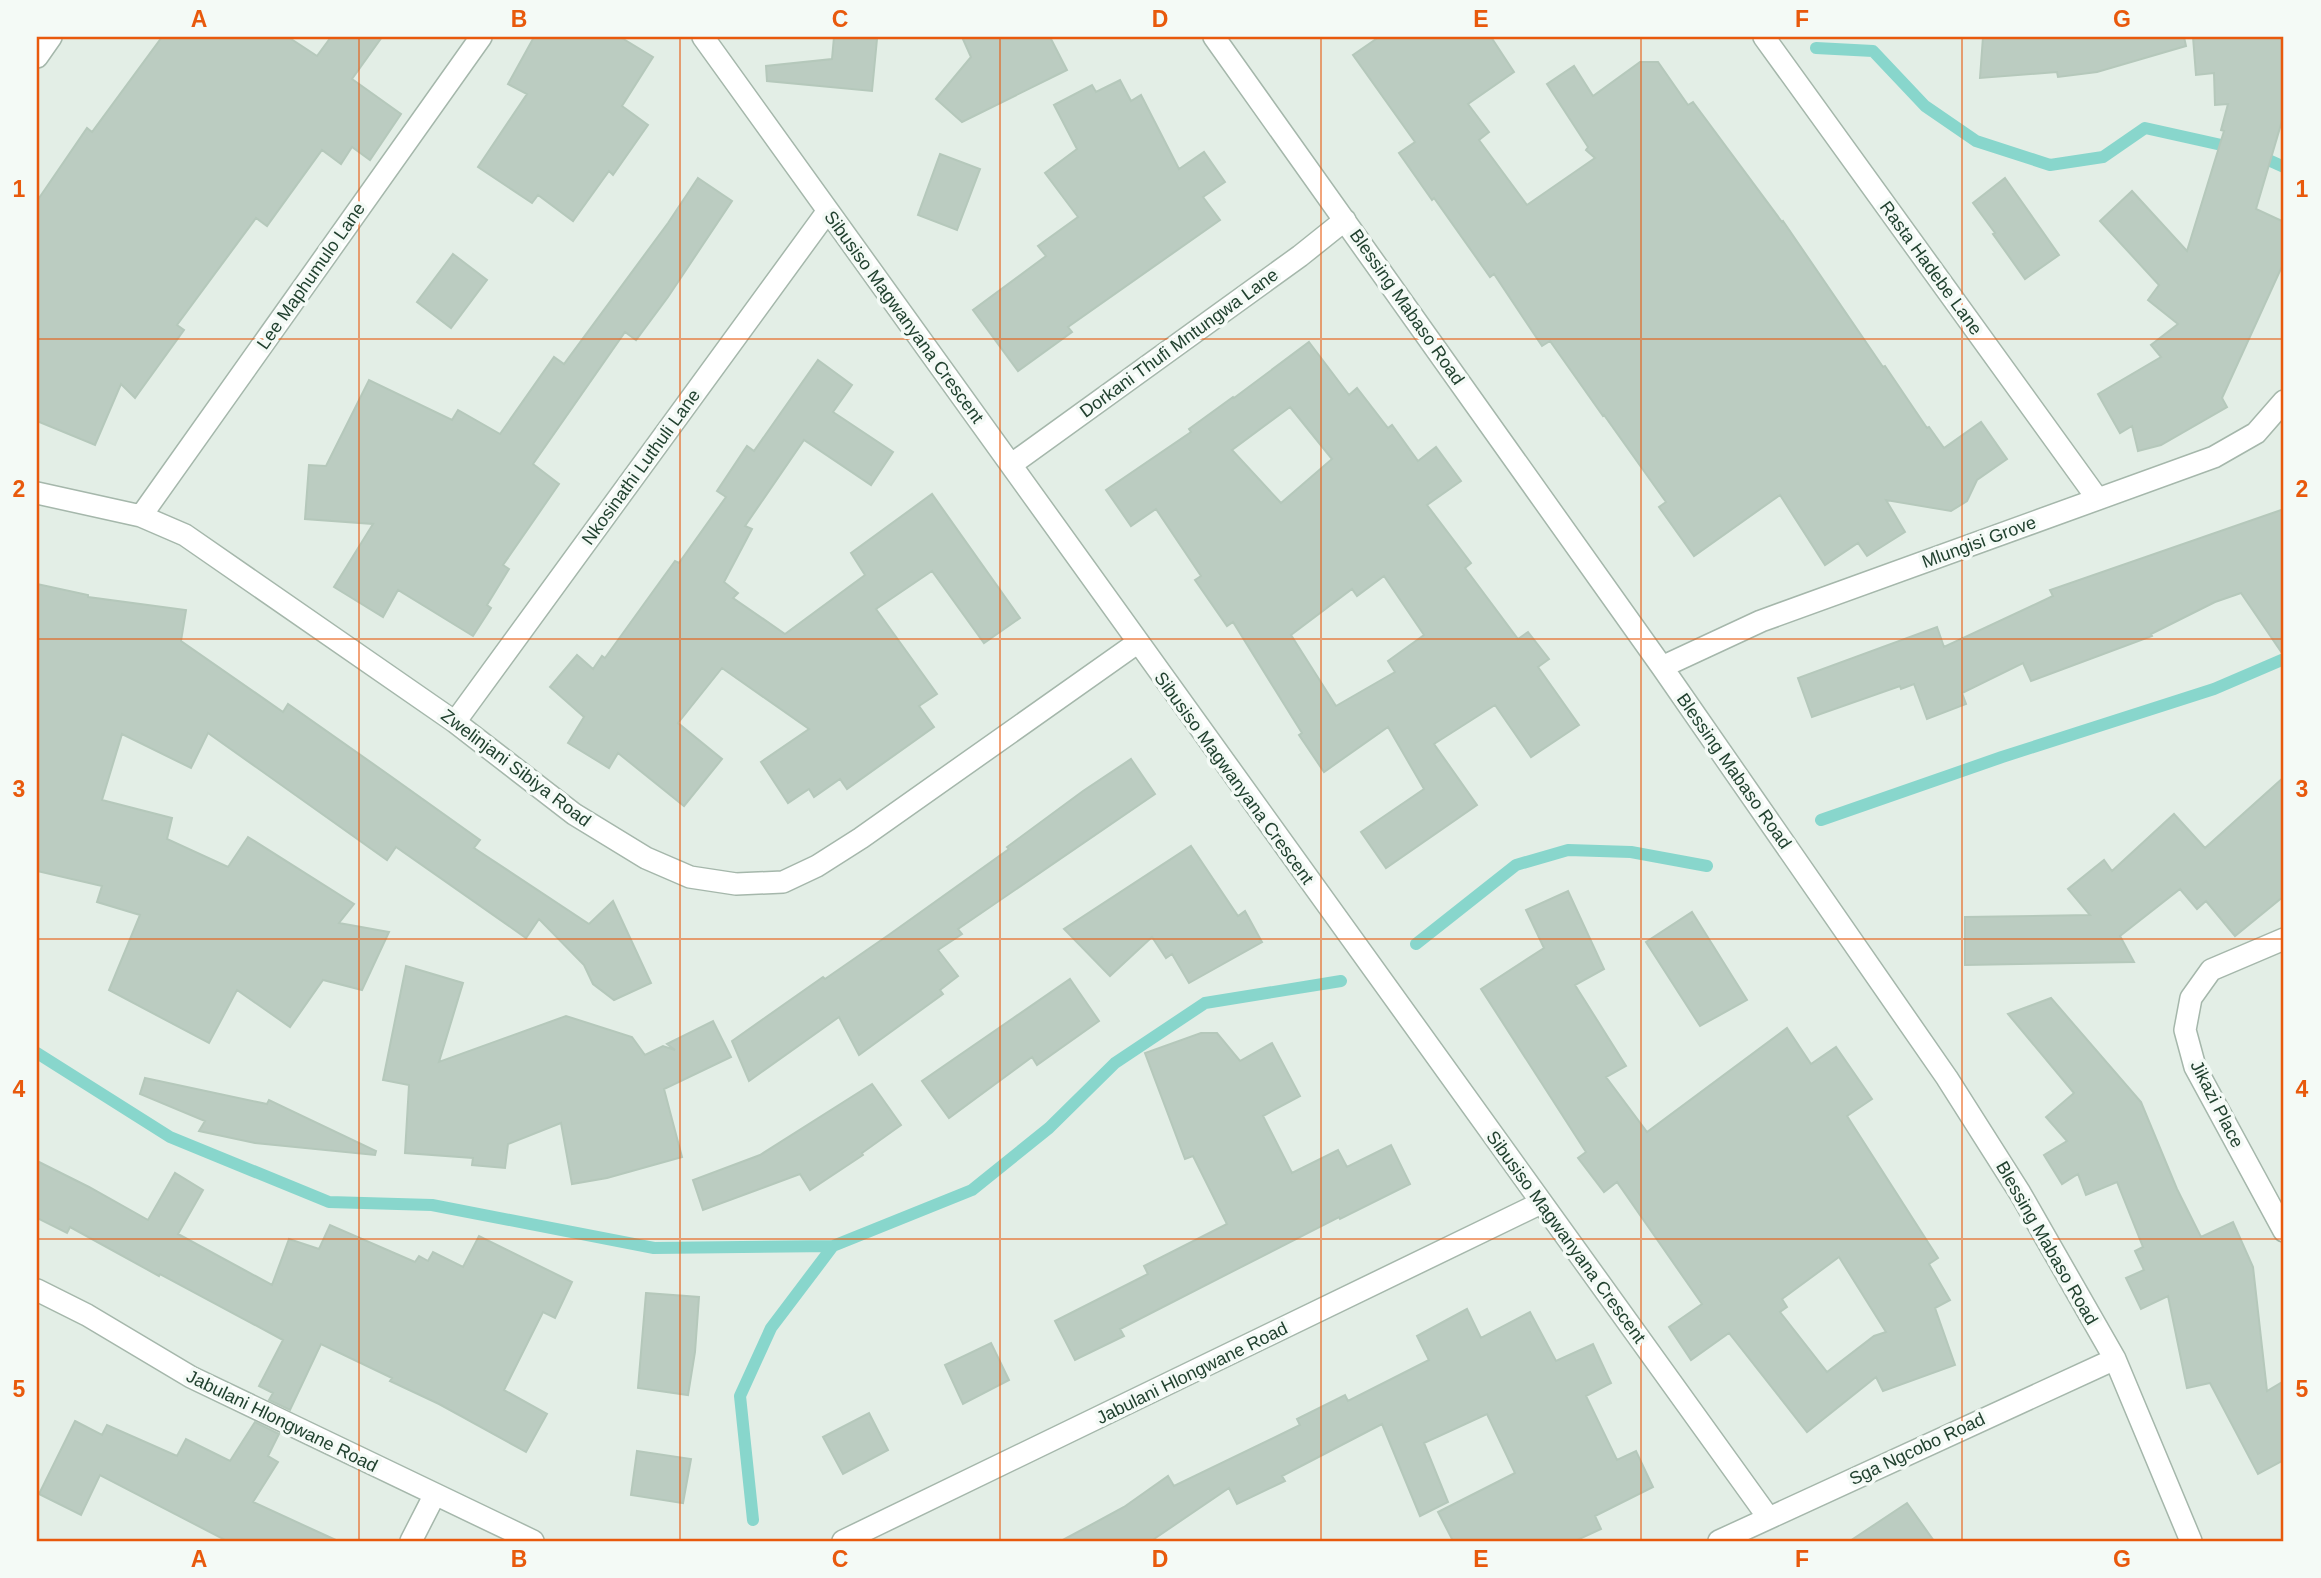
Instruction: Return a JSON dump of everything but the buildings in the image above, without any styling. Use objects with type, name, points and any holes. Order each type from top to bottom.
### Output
[{"type":"street","points":[[37,57],[51,37]]},
{"type":"street","name":"Lee Maphumulo Lane","points":[[141,516],[481,37]]},
{"type":"street","name":"Sibusiso Magwanyana Crescent","points":[[703,37],[1768,1517]]},
{"type":"street","name":"Blessing Mabaso Road","points":[[1214,37],[1662,667],[1947,1078],[2020,1193],[2115,1359],[2191,1541]]},
{"type":"street","name":"Rasta Hadebe Lane","points":[[1764,37],[2098,498]]},
{"type":"street","name":"Nkosinathi Luthuli Lane","points":[[455,722],[827,212]]},
{"type":"street","name":"Dorkani Thufi Mntungwa Lane","points":[[1012,464],[1300,256],[1345,219]]},
{"type":"street","name":"Mlungisi Grove","points":[[1662,667],[1760,621],[2214,457],[2256,433],[2284,401]]},
{"type":"street","name":"Zwelinjani Sibiya Road","points":[[37,493],[141,516],[185,534],[455,722],[573,814],[646,858],[690,877],[736,884],[783,882],[817,866],[861,838],[1137,643]]},
{"type":"street","name":"Jikazi Place","points":[[2284,939],[2211,970],[2190,998],[2185,1030],[2195,1067],[2284,1231]]},
{"type":"street","name":"Jabulani Hlongwane Road","points":[[843,1541],[1541,1203]]},
{"type":"street","name":"Jabulani Hlongwane Road","points":[[37,1290],[87,1315],[191,1377],[434,1496],[533,1541]]},
{"type":"street","name":"Sga Ngcobo Road","points":[[1719,1541],[2115,1359]]},
{"type":"street","points":[[411,1541],[434,1496]]},
{"type":"waterway","points":[[1816,48],[1873,51],[1925,106],[1976,141],[2050,165],[2103,157],[2145,128],[2235,148]]},
{"type":"waterway","points":[[2255,154],[2284,167]]},
{"type":"waterway","points":[[1821,820],[2002,757],[2214,689],[2284,659]]},
{"type":"waterway","points":[[1416,944],[1516,865],[1568,850],[1631,852],[1707,866]]},
{"type":"waterway","points":[[37,1053],[170,1137],[329,1202],[432,1205],[654,1248],[833,1246],[972,1190],[1049,1128],[1115,1063],[1205,1003],[1341,981]]},
{"type":"waterway","points":[[753,1520],[740,1396],[771,1328],[833,1246]]}]
